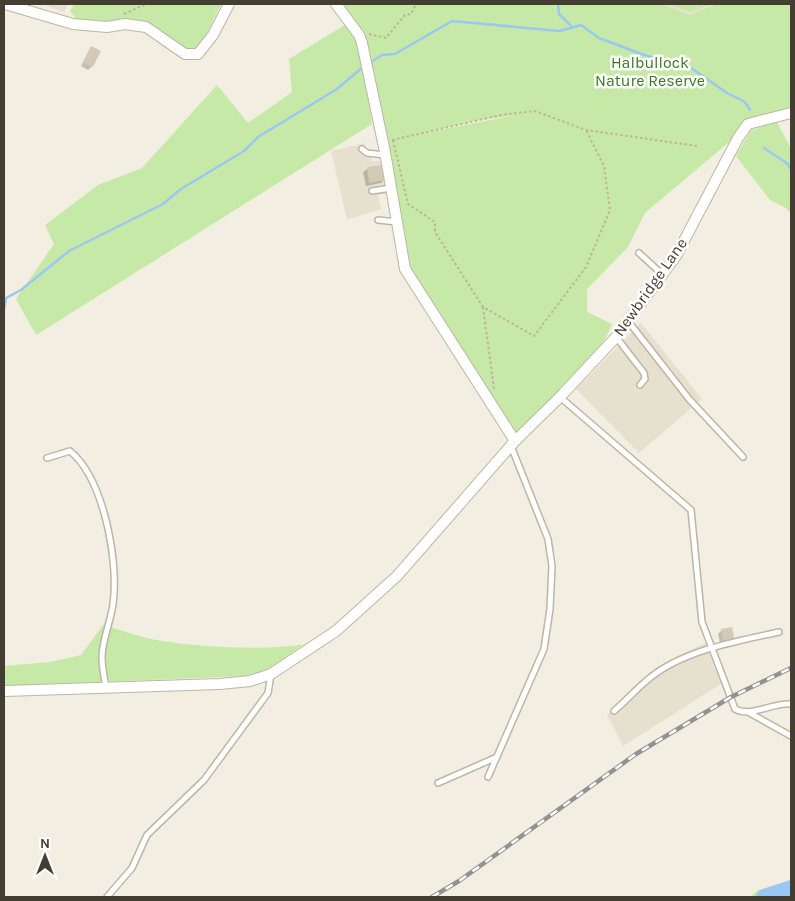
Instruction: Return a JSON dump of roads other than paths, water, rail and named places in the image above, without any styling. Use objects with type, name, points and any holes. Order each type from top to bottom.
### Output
[{"type":"street","points":[[5,4],[73,24],[107,27],[125,24],[146,27],[185,54],[198,54],[213,35],[229,4]]},
{"type":"street","points":[[336,4],[359,34],[388,141],[386,155],[405,269],[513,443]]},
{"type":"street","name":"Newbridge Lane","points":[[4,691],[220,684],[250,681],[271,674],[336,631],[366,606],[429,540],[513,443],[560,397],[616,336],[676,256],[738,138],[748,124],[791,113]]},
{"type":"lane","points":[[362,149],[367,153],[386,155]]},
{"type":"lane","points":[[372,191],[391,188]]},
{"type":"lane","points":[[378,220],[397,222]]},
{"type":"lane","points":[[639,254],[662,274]]},
{"type":"lane","points":[[628,321],[689,399],[743,457]]},
{"type":"lane","points":[[616,336],[644,373],[644,379],[640,385]]},
{"type":"lane","points":[[560,397],[691,510],[702,622],[735,709],[740,712],[747,712],[781,703],[791,704]]},
{"type":"lane","points":[[488,777],[544,649],[550,609],[552,566],[548,539],[513,443]]},
{"type":"lane","points":[[47,458],[70,451],[78,458],[97,493],[107,521],[115,581],[113,604],[102,655],[106,687]]},
{"type":"lane","points":[[614,711],[652,676],[674,664],[713,648],[779,632]]},
{"type":"lane","points":[[107,897],[132,868],[147,835],[204,780],[268,693],[271,674]]},
{"type":"lane","points":[[747,712],[791,736]]},
{"type":"lane","points":[[438,782],[497,757]]},
{"type":"waterway","points":[[558,4],[559,14],[571,26]]},
{"type":"waterway","points":[[369,63],[382,55],[395,54],[452,21],[560,31],[581,25],[599,38],[647,56],[691,68],[727,93],[745,102],[750,110]]},
{"type":"waterway","points":[[4,310],[6,298],[21,290],[69,251],[163,204],[181,189],[244,151],[258,137],[337,89],[364,66]]},
{"type":"waterway","points":[[764,148],[788,164],[791,170]]},
{"type":"waterway","points":[[764,897],[791,888]]},
{"type":"railway","points":[[432,897],[459,881],[636,754],[731,697],[791,668]]},
{"type":"park label","name":"Halbullock Nature Reserve","points":[[650,71]]}]
